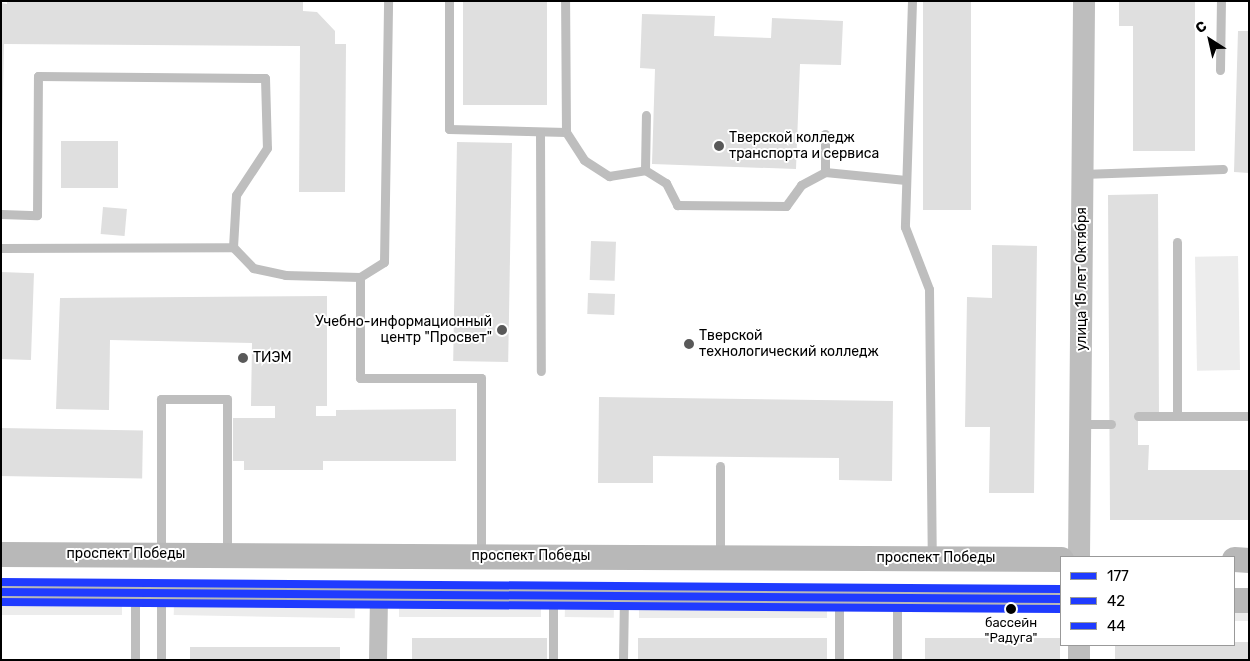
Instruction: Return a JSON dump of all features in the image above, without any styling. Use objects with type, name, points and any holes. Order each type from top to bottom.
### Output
[{"type":"main road","name":"проспект Победы","points":[[1,554],[1060,559]]},
{"type":"main road","points":[[1235,559],[1249,560]]},
{"type":"main road","points":[[1,592],[1060,599]]},
{"type":"main road","points":[[1235,600],[1249,600]]},
{"type":"street","name":"улица 15 лет Октября","points":[[1079,556],[1084,1]]},
{"type":"street","points":[[378,660],[379,594]]},
{"type":"street","points":[[1079,646],[1079,660]]},
{"type":"lane","points":[[1,248],[233,248],[253,268],[285,275],[360,277],[384,262],[388,1]]},
{"type":"lane","points":[[449,1],[449,129],[566,132]]},
{"type":"lane","points":[[565,1],[566,132],[584,160],[609,176],[645,170],[666,183],[677,205],[786,206],[801,185],[825,172],[906,180]]},
{"type":"lane","points":[[912,1],[905,227],[929,289],[932,558]]},
{"type":"lane","points":[[1220,70],[1221,1]]},
{"type":"lane","points":[[1,214],[37,215],[38,76],[265,78],[267,148],[236,195],[233,248]]},
{"type":"lane","points":[[645,170],[646,115]]},
{"type":"lane","points":[[540,132],[541,371]]},
{"type":"lane","points":[[825,134],[825,172]]},
{"type":"lane","points":[[1082,174],[1223,169]]},
{"type":"lane","points":[[1177,416],[1178,242]]},
{"type":"lane","points":[[360,277],[360,378],[481,378],[480,556]]},
{"type":"lane","points":[[161,555],[161,399],[227,399],[227,555]]},
{"type":"lane","points":[[1138,416],[1249,416]]},
{"type":"lane","points":[[1080,424],[1111,424]]},
{"type":"lane","points":[[720,466],[720,557]]},
{"type":"lane","points":[[135,660],[136,593]]},
{"type":"lane","points":[[161,660],[162,593]]},
{"type":"lane","points":[[553,596],[553,660]]},
{"type":"lane","points":[[623,660],[624,596]]},
{"type":"lane","points":[[839,598],[839,660]]},
{"type":"lane","points":[[897,598],[897,660]]},
{"type":"shaded area","points":[[1238,256],[1240,370],[1197,371],[1195,257]]},
{"type":"shaded area","points":[[174,600],[355,603],[355,618],[174,615]]},
{"type":"shaded area","points":[[1,601],[122,601],[122,615],[1,615]]},
{"type":"shaded area","points":[[399,602],[541,602],[541,617],[399,617]]},
{"type":"shaded area","points":[[565,603],[614,604],[614,618],[565,617]]},
{"type":"shaded area","points":[[639,603],[827,603],[827,618],[639,618]]},
{"type":"shaded area","points":[[1235,610],[1249,610],[1249,621],[1235,621]]},
{"type":"building","points":[[7,1],[303,1],[303,11],[317,12],[335,31],[335,44],[346,44],[345,192],[299,192],[300,46],[4,44],[1,183],[1,3],[7,4]]},
{"type":"building","points":[[463,1],[547,1],[547,105],[463,105]]},
{"type":"building","points":[[923,1],[971,1],[971,210],[923,210]]},
{"type":"building","points":[[1119,1],[1195,1],[1195,151],[1133,151],[1133,26],[1119,26]]},
{"type":"building","points":[[642,14],[715,16],[714,36],[771,38],[772,18],[843,21],[841,65],[800,64],[796,169],[652,164],[655,69],[640,68]]},
{"type":"building","points":[[1238,31],[1249,31],[1249,173],[1234,172]]},
{"type":"building","points":[[61,141],[118,141],[118,188],[61,188]]},
{"type":"building","points":[[457,142],[512,143],[508,362],[453,361]]},
{"type":"building","points":[[1158,194],[1159,414],[1138,414],[1138,445],[1149,445],[1148,470],[1249,470],[1249,520],[1110,520],[1108,195]]},
{"type":"building","points":[[103,207],[127,209],[125,236],[101,234]]},
{"type":"building","points":[[591,241],[616,242],[615,281],[590,280]]},
{"type":"building","points":[[992,245],[1037,246],[1034,493],[989,493],[990,427],[965,427],[967,297],[992,298]]},
{"type":"building","points":[[1,272],[34,273],[31,360],[1,359]]},
{"type":"building","points":[[588,293],[615,294],[614,315],[587,314]]},
{"type":"building","points":[[327,296],[327,406],[316,406],[316,416],[336,416],[336,410],[456,409],[456,461],[323,461],[323,470],[244,470],[244,461],[233,461],[233,418],[275,418],[275,406],[251,406],[252,343],[110,340],[109,410],[56,409],[60,298]]},
{"type":"building","points":[[599,397],[893,401],[892,481],[839,480],[839,458],[653,456],[653,483],[598,483]]},
{"type":"building","points":[[1,428],[143,430],[142,478],[1,476]]},
{"type":"building","points":[[412,638],[547,638],[547,660],[412,660]]},
{"type":"building","points":[[638,638],[827,638],[827,660],[638,660]]},
{"type":"building","points":[[925,638],[1060,638],[1060,660],[925,660]]},
{"type":"building","points":[[1235,642],[1249,642],[1249,660],[1115,660],[1115,646],[1235,646]]},
{"type":"building","points":[[190,647],[340,647],[340,660],[190,660]]},
{"type":"transit line","name":"44","points":[[1,582],[1060,589]]},
{"type":"transit line","name":"177","points":[[1,592],[1060,599]]},
{"type":"transit line","name":"42","points":[[1,602],[1060,609]]},
{"type":"place","name":"Тверской колледж транспорта и сервиса","points":[[719,146]]},
{"type":"place","name":"Учебно-информационный центр \"Просвет\"","points":[[502,330]]},
{"type":"place","name":"Тверской технологический колледж","points":[[689,344]]},
{"type":"place","name":"ТИЭМ","points":[[243,358]]},
{"type":"place","name":"бассейн \"Радуга\"","points":[[1011,609]]}]
